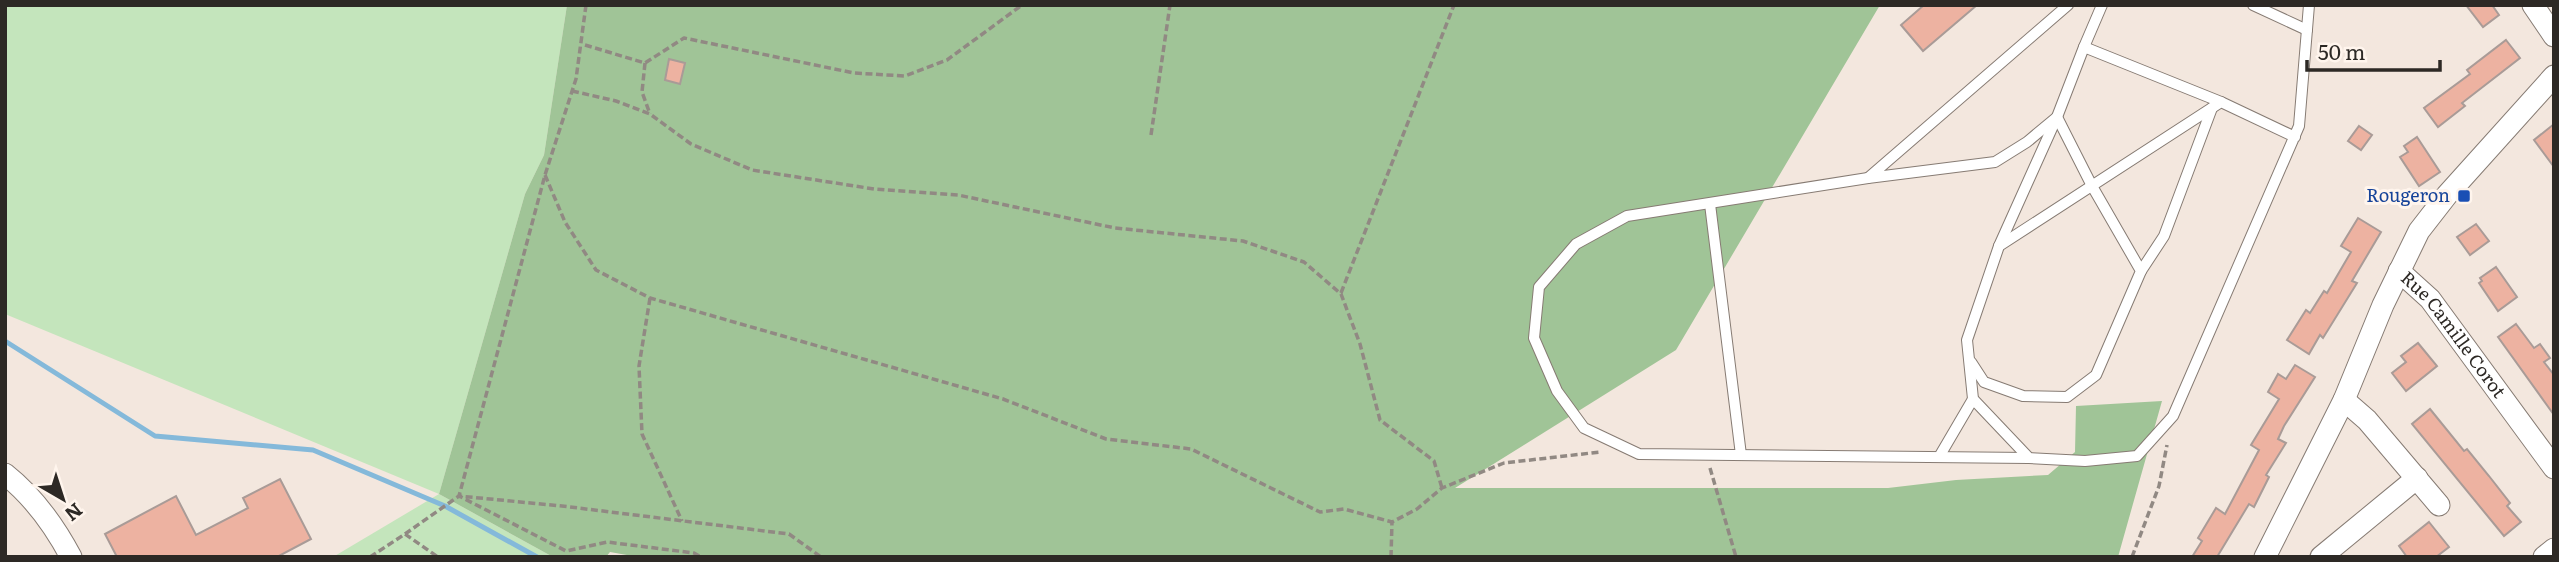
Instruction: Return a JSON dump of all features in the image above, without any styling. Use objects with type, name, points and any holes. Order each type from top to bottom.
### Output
[{"type":"street","points":[[2533,5],[2554,36]]},
{"type":"street","name":"Rue Camille Corot","points":[[2554,76],[2447,195],[2419,231],[2399,271],[2430,299],[2554,468]]},
{"type":"street","points":[[2265,557],[2281,531],[2344,400],[2399,271]]},
{"type":"street","points":[[2344,400],[2367,420],[2439,505]]},
{"type":"street","points":[[5,474],[25,490],[58,531],[71,557]]},
{"type":"street","points":[[2321,557],[2417,478]]},
{"type":"street","points":[[2544,557],[2554,550]]},
{"type":"lane","points":[[1868,178],[2068,5]]},
{"type":"lane","points":[[1939,457],[1973,399],[1967,340],[1999,246],[2057,117],[2102,5]]},
{"type":"lane","points":[[2253,5],[2307,30]]},
{"type":"lane","points":[[2057,117],[2027,142],[1995,162],[1868,178],[1627,216],[1576,244],[1539,287],[1534,338],[1557,391],[1584,428],[1639,454],[2029,458],[2085,461],[2137,456],[2173,416],[2295,137],[2299,126],[2309,5]]},
{"type":"lane","points":[[2084,47],[2295,137]]},
{"type":"lane","points":[[1999,246],[2217,105]]},
{"type":"lane","points":[[1969,359],[1984,382],[2023,396],[2067,397],[2096,375],[2141,271],[2164,236],[2217,105]]},
{"type":"lane","points":[[2057,117],[2092,186],[2141,271]]},
{"type":"lane","points":[[1710,204],[1741,455]]},
{"type":"lane","points":[[1973,399],[2029,458]]},
{"type":"path","points":[[370,557],[459,496],[545,175],[576,79],[586,5]]},
{"type":"path","points":[[645,63],[684,38],[854,73],[905,76],[947,60],[1022,5]]},
{"type":"path","points":[[1151,135],[1170,5]]},
{"type":"path","points":[[1341,294],[1454,5]]},
{"type":"path","points":[[585,44],[645,63]]},
{"type":"path","points":[[645,63],[642,92],[650,114]]},
{"type":"path","points":[[572,91],[616,101],[650,114],[691,144],[752,170],[874,189],[958,195],[1115,228],[1242,240],[1304,262],[1341,294],[1360,344],[1380,420],[1434,461],[1442,488]]},
{"type":"path","points":[[545,175],[565,222],[596,270],[650,298],[1003,399],[1106,439],[1191,449],[1320,512],[1343,509],[1392,523],[1418,509],[1442,488],[1504,463],[1628,449]]},
{"type":"path","points":[[650,298],[639,366],[642,434],[682,521]]},
{"type":"path","points":[[2132,557],[2159,486],[2173,416]]},
{"type":"path","points":[[1706,455],[1736,557]]},
{"type":"path","points":[[459,496],[789,534],[821,557]]},
{"type":"path","points":[[459,496],[566,551],[607,542],[694,553],[701,557]]},
{"type":"path","points":[[1391,557],[1392,523]]},
{"type":"path","points":[[405,534],[438,557]]},
{"type":"green space","points":[[5,5],[567,5],[544,155],[525,194],[439,494],[5,314]]},
{"type":"green space","points":[[567,5],[1880,5],[1676,350],[1455,488],[1888,488],[1956,480],[2048,475],[2075,452],[2076,406],[2162,401],[2118,557],[638,557],[610,552],[606,557],[553,557],[439,494],[525,194],[544,155]]},
{"type":"green space","points":[[439,494],[553,557],[333,557]]},
{"type":"building","points":[[1924,5],[1977,5],[1923,51],[1901,25]]},
{"type":"building","points":[[2466,5],[2492,5],[2499,15],[2483,27]]},
{"type":"building","points":[[2506,40],[2520,58],[2462,103],[2465,106],[2438,127],[2424,108],[2470,74],[2467,70]]},
{"type":"building","points":[[669,59],[685,63],[680,84],[665,80]]},
{"type":"building","points":[[2554,124],[2554,167],[2534,140]]},
{"type":"building","points":[[2359,126],[2372,135],[2361,150],[2348,141]]},
{"type":"building","points":[[2417,137],[2440,172],[2419,186],[2400,157],[2408,152],[2404,146]]},
{"type":"building","points":[[2358,218],[2381,232],[2352,281],[2357,283],[2323,338],[2320,335],[2309,354],[2287,340],[2306,310],[2310,313],[2324,291],[2327,293],[2351,252],[2341,246]]},
{"type":"building","points":[[2476,224],[2489,241],[2470,255],[2457,237]]},
{"type":"building","points":[[2496,267],[2517,297],[2498,311],[2479,283],[2482,281],[2480,278]]},
{"type":"building","points":[[2516,324],[2534,348],[2540,344],[2550,358],[2544,362],[2554,375],[2554,415],[2498,337]]},
{"type":"building","points":[[2418,343],[2437,366],[2406,391],[2392,373],[2406,362],[2401,356]]},
{"type":"building","points":[[2295,365],[2315,377],[2284,426],[2278,439],[2286,443],[2266,475],[2269,477],[2254,507],[2249,504],[2217,557],[2192,557],[2202,541],[2198,538],[2216,508],[2225,514],[2259,450],[2251,445],[2279,399],[2268,392],[2278,374],[2286,379]]},
{"type":"building","points":[[2430,409],[2464,451],[2467,449],[2510,503],[2507,506],[2521,522],[2504,536],[2412,424]]},
{"type":"building","points":[[280,479],[311,539],[277,557],[117,557],[105,534],[176,496],[196,535],[248,508],[243,498]]},
{"type":"building","points":[[2429,522],[2449,547],[2436,557],[2407,557],[2399,546]]},
{"type":"waterway","points":[[5,341],[155,436],[313,450],[445,506],[537,557]]},
{"type":"place","name":"Rougeron","points":[[2464,196]]}]
